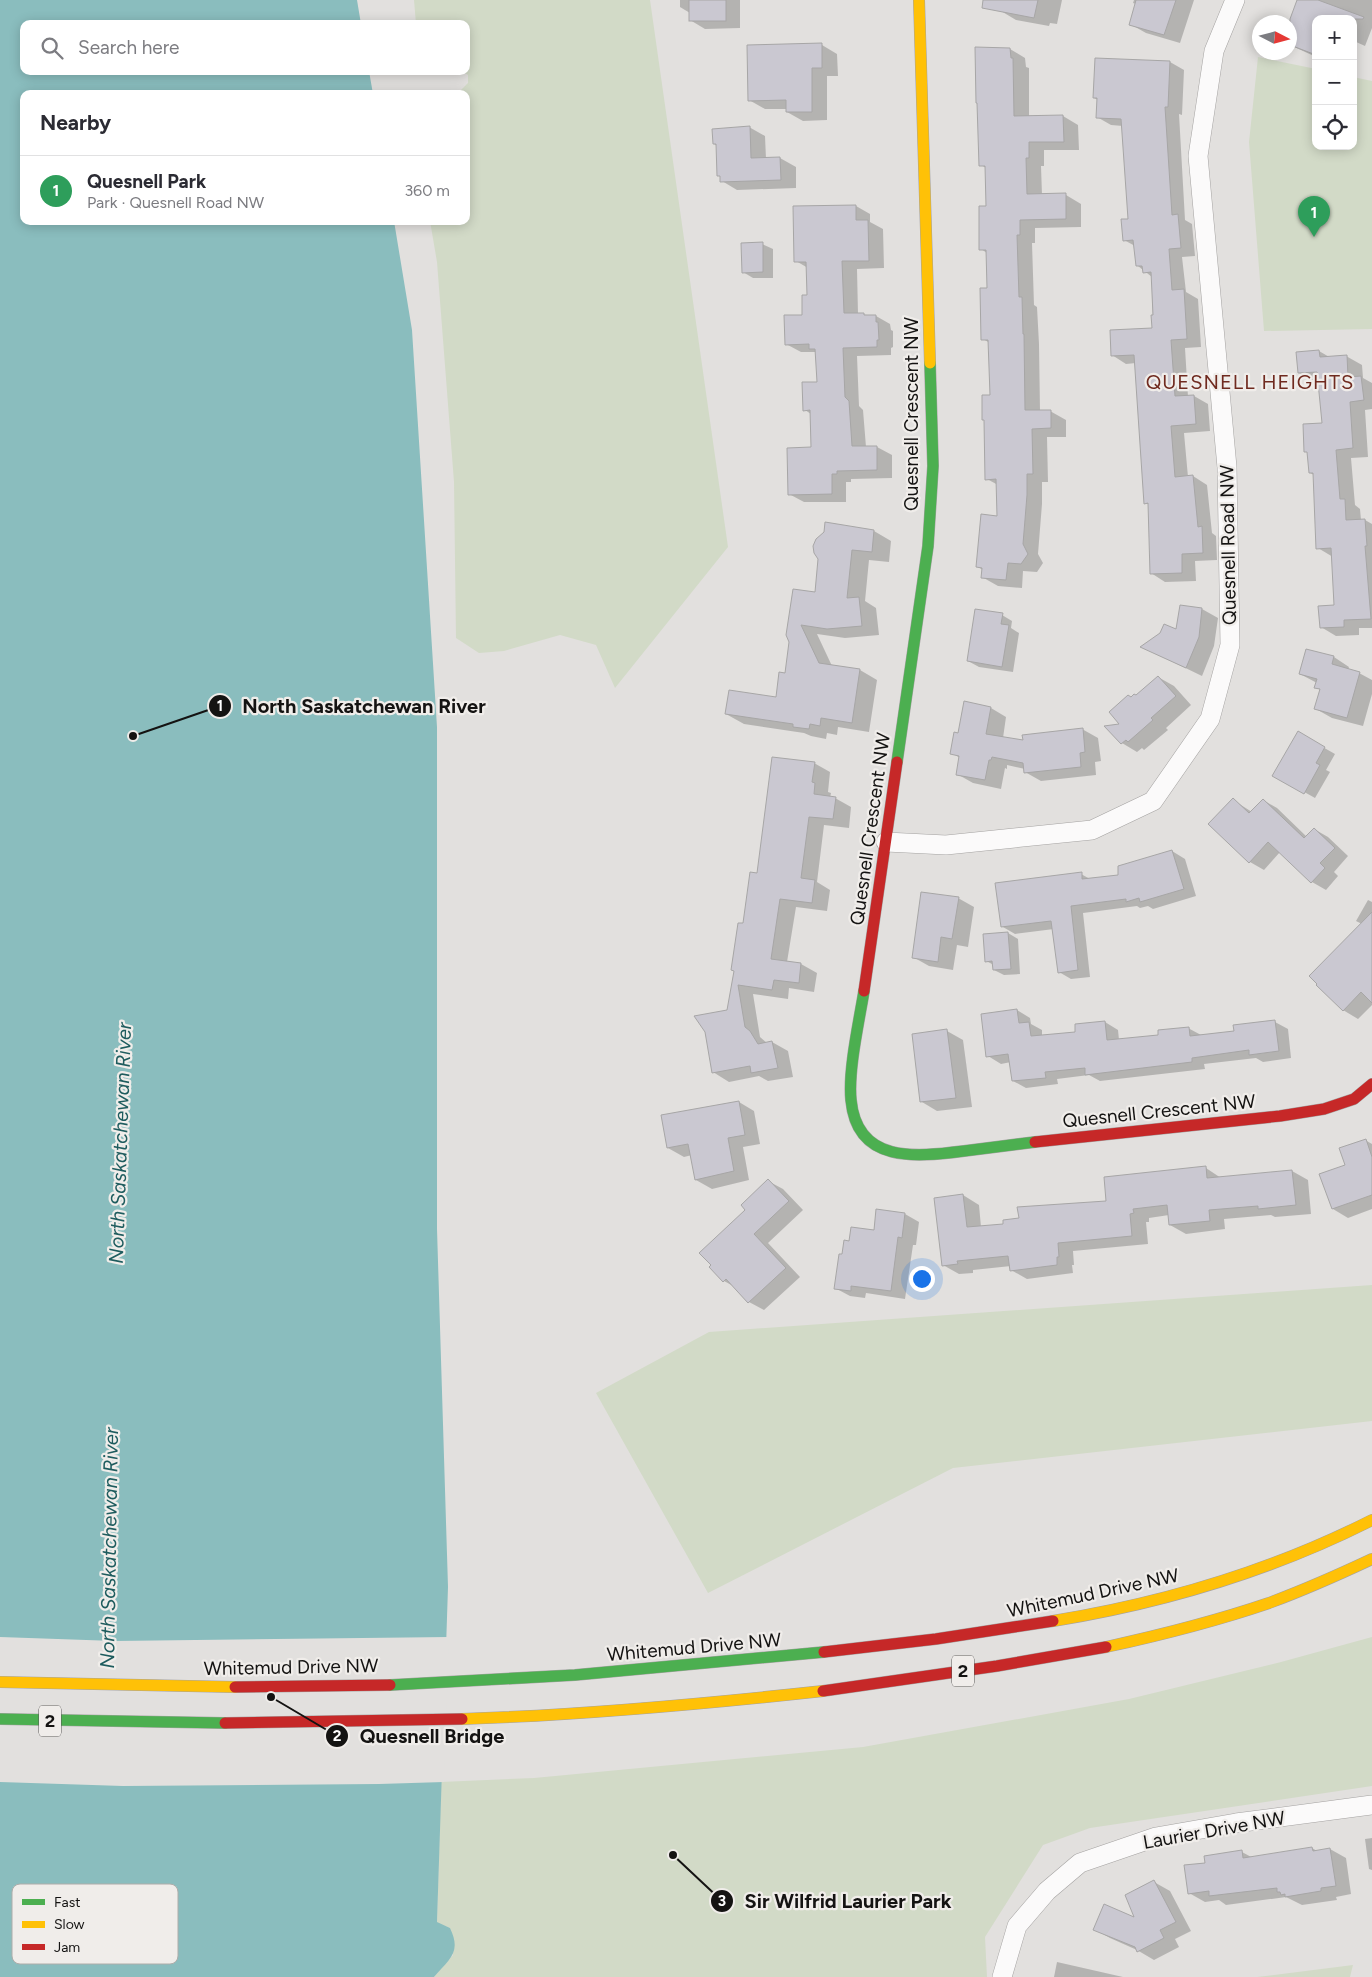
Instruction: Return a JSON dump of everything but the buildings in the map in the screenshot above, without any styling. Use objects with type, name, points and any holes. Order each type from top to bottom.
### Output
[{"type":"main road","name":"Quesnell Crescent NW","points":[[920,0],[933,466],[928,546],[850,1091],[850,1104],[856,1124],[866,1141],[876,1148],[899,1154],[932,1155],[1138,1130],[1280,1116],[1324,1109],[1354,1099],[1372,1084]]},
{"type":"main road","name":"Whitemud Drive NW","points":[[0,1682],[95,1686],[346,1686],[543,1678],[864,1649],[959,1637],[1103,1612],[1154,1601],[1268,1565],[1316,1546],[1372,1520]]},
{"type":"main road","name":"2","points":[[0,1719],[101,1722],[386,1722],[540,1716],[770,1696],[889,1683],[1122,1644],[1191,1626],[1296,1593],[1372,1559]]},
{"type":"street","name":"Quesnell Road NW","points":[[886,842],[946,845],[1092,830],[1153,801],[1210,719],[1230,645],[1227,467],[1198,156],[1214,51],[1235,0]]},
{"type":"street","name":"Laurier Drive NW","points":[[1002,1977],[1017,1926],[1047,1892],[1080,1863],[1156,1837],[1372,1805]]},
{"type":"green space","points":[[414,0],[650,0],[728,547],[615,688],[596,645],[560,635],[504,651],[479,653],[456,638],[454,482],[437,262],[431,225],[470,225],[470,90],[461,90],[468,83],[468,75],[470,75],[470,20],[416,20]]},
{"type":"green space","points":[[1258,60],[1272,60],[1312,68],[1312,150],[1357,150],[1357,78],[1372,81],[1372,329],[1264,331],[1249,142]]},
{"type":"green space","points":[[1372,1285],[1372,1421],[953,1468],[708,1593],[596,1393],[709,1332]]},
{"type":"green space","points":[[1372,1637],[1372,1786],[1090,1828],[1043,1845],[985,1937],[987,1977],[434,1977],[453,1955],[450,1928],[437,1923],[441,1782],[534,1778],[863,1747],[1129,1699],[1281,1662]]},
{"type":"green space","points":[[1353,1965],[1350,1977],[1257,1977]]},
{"type":"water","points":[[0,0],[357,0],[360,20],[20,20],[20,75],[370,75],[372,90],[20,90],[20,225],[395,225],[412,330],[437,727],[437,1229],[448,1587],[437,1922],[450,1928],[455,1944],[454,1950],[449,1960],[434,1977],[0,1977]]},
{"type":"pier","points":[[0,1637],[115,1641],[449,1637],[444,1782],[123,1786],[0,1782]]},
{"type":"traffic: fast","points":[[897,762],[928,546],[933,466],[930,363]]},
{"type":"traffic: fast","points":[[864,991],[854,1046],[850,1088],[856,1121],[864,1136],[877,1146],[892,1152],[927,1155],[1035,1142]]},
{"type":"traffic: fast","points":[[390,1685],[575,1675],[824,1652]]},
{"type":"traffic: fast","points":[[0,1719],[225,1723]]},
{"type":"traffic: slow","points":[[919,0],[930,363]]},
{"type":"traffic: slow","points":[[1053,1621],[1135,1605],[1216,1583],[1295,1555],[1372,1520]]},
{"type":"traffic: slow","points":[[1106,1647],[1229,1616],[1269,1603],[1372,1559]]},
{"type":"traffic: slow","points":[[0,1682],[235,1687]]},
{"type":"traffic: slow","points":[[462,1719],[553,1715],[823,1691]]},
{"type":"traffic: jam","points":[[864,991],[897,762]]},
{"type":"traffic: jam","points":[[1035,1142],[1280,1116],[1324,1109],[1354,1099],[1372,1084]]},
{"type":"traffic: jam","points":[[824,1652],[936,1639],[1053,1621]]},
{"type":"traffic: jam","points":[[823,1691],[997,1666],[1106,1647]]},
{"type":"traffic: jam","points":[[235,1687],[390,1685]]},
{"type":"traffic: jam","points":[[225,1723],[462,1719]]},
{"type":"place","name":"Quesnell Park","points":[[1314,237]]},
{"type":"place","name":"North Saskatchewan River","points":[[133,736]]},
{"type":"place","name":"Quesnell Bridge","points":[[271,1697]]},
{"type":"place","name":"Sir Wilfrid Laurier Park","points":[[673,1855]]},
{"type":"district","name":"QUESNELL HEIGHTS","points":[[1250,382]]}]
